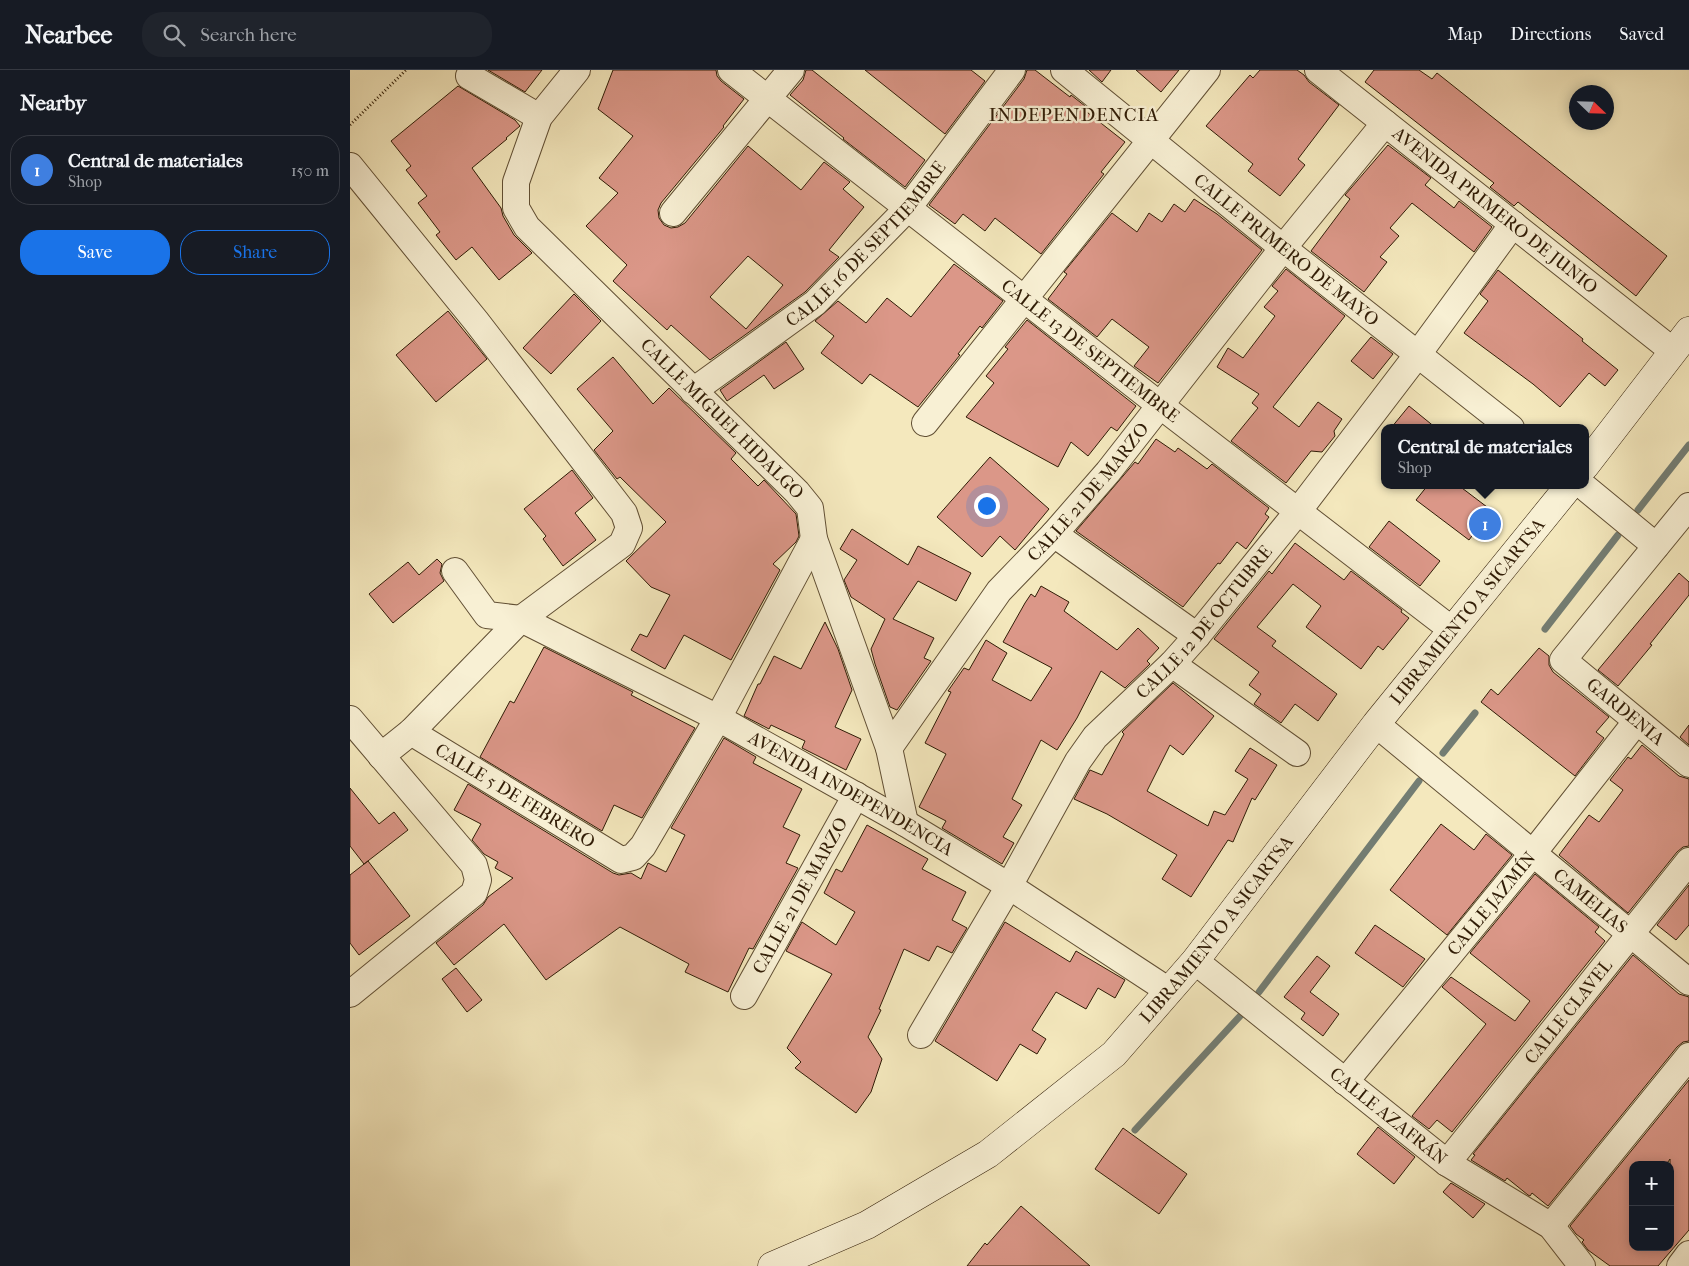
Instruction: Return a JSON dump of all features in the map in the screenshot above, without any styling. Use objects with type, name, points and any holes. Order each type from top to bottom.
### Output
[{"type":"main road","points":[[1589,461],[1681,341]]},
{"type":"main road","name":"LIBRAMIENTO A SICARTSA","points":[[781,1264],[867,1225],[988,1154],[1114,1054],[1195,960],[1376,724],[1567,489]]},
{"type":"street","points":[[469,76],[539,117],[578,70]]},
{"type":"street","name":"CALLE 13 DE SEPTIEMBRE","points":[[731,70],[1025,298],[1160,406],[1299,510],[1452,629]]},
{"type":"street","points":[[673,213],[791,70]]},
{"type":"street","name":"CALLE 16 DE SEPTIEMBRE","points":[[693,391],[815,303],[908,208],[1012,70]]},
{"type":"street","name":"CALLE PRIMERO DE MAYO","points":[[1064,70],[1506,424]]},
{"type":"street","points":[[925,423],[1206,70]]},
{"type":"street","name":"AVENIDA PRIMERO DE JUNIO","points":[[1318,70],[1513,224],[1681,341]]},
{"type":"street","name":"CALLE MIGUEL HIDALGO","points":[[539,117],[516,182],[516,208],[527,227],[797,492],[810,508],[814,539],[889,748],[905,823]]},
{"type":"street","name":"CALLE 21 DE MARZO","points":[[889,748],[999,592],[1054,534],[1108,472],[1385,123]]},
{"type":"street","points":[[350,166],[476,321],[624,514],[629,528],[622,544],[521,619],[411,732],[381,756]]},
{"type":"street","name":"CALLE 12 DE OCTUBRE","points":[[921,1035],[1009,886],[1078,761],[1095,736],[1172,664],[1197,636],[1299,510],[1418,354],[1513,224]]},
{"type":"street","points":[[1587,489],[1656,546],[1689,506]]},
{"type":"street","points":[[1054,534],[1197,636]]},
{"type":"street","points":[[718,718],[814,539]]},
{"type":"street","name":"GARDENIA","points":[[1656,546],[1562,660],[1689,764]]},
{"type":"street","points":[[455,570],[487,615],[521,619]]},
{"type":"street","name":"AVENIDA INDEPENDENCIA","points":[[521,619],[718,718],[905,823],[1009,886],[1169,991]]},
{"type":"street","points":[[1172,664],[1297,753]]},
{"type":"street","name":"CALLE 5 DE FEBRERO","points":[[411,732],[620,860],[633,857],[643,846],[718,718]]},
{"type":"street","points":[[350,719],[474,865],[478,880],[474,893],[354,982]]},
{"type":"street","name":"CALLE JAZMÍN","points":[[1345,1082],[1533,853],[1636,722]]},
{"type":"street","name":"CAMELIAS","points":[[1376,724],[1689,982]]},
{"type":"street","name":"CALLE 21 DE MARZO","points":[[744,996],[856,795]]},
{"type":"street","name":"CALLE CLAVEL","points":[[1447,1163],[1689,861]]},
{"type":"street","name":"CALLE AZAFRÁN","points":[[1195,960],[1447,1163],[1551,1226],[1582,1266]]},
{"type":"street","points":[[1551,1226],[1689,1056]]},
{"type":"street","points":[[1680,1266],[1689,1254]]},
{"type":"path","points":[[350,125],[406,70]]},
{"type":"building","points":[[488,70],[542,70],[525,92]]},
{"type":"building","points":[[613,70],[716,70],[717,76],[721,81],[744,99],[724,127],[661,203],[658,210],[659,218],[664,225],[671,228],[685,223],[748,146],[801,190],[824,162],[850,182],[843,189],[864,207],[829,250],[839,257],[805,292],[710,360],[671,325],[667,330],[613,281],[627,265],[586,226],[618,193],[599,178],[633,136],[598,109]],"holes":[[[748,256],[783,285],[746,329],[710,297]]]},
{"type":"building","points":[[806,70],[812,70],[925,160],[905,187],[790,95],[803,80]]},
{"type":"building","points":[[865,70],[971,70],[985,81],[945,134]]},
{"type":"building","points":[[1027,70],[1035,70],[1070,97],[1071,95],[1085,106],[1083,109],[1125,142],[1101,172],[1104,174],[1041,254],[995,218],[985,231],[963,214],[955,224],[929,205],[1024,79]]},
{"type":"building","points":[[1089,70],[1111,70],[1102,82]]},
{"type":"building","points":[[1136,70],[1179,70],[1161,92]]},
{"type":"building","points":[[1260,70],[1297,70],[1309,82],[1339,105],[1298,159],[1305,165],[1280,196],[1248,171],[1253,164],[1206,126],[1250,75],[1253,78]]},
{"type":"building","points":[[1374,70],[1419,70],[1432,79],[1437,73],[1667,256],[1636,296],[1518,202],[1514,206],[1490,187],[1494,183],[1365,82]]},
{"type":"building","points":[[458,86],[515,120],[520,126],[472,168],[501,208],[503,216],[514,235],[532,253],[499,280],[472,247],[456,260],[436,235],[440,232],[418,203],[427,196],[406,170],[411,166],[391,141]]},
{"type":"building","points":[[1388,145],[1431,178],[1425,185],[1454,208],[1459,201],[1492,227],[1474,252],[1412,203],[1390,228],[1399,236],[1380,257],[1387,262],[1364,292],[1311,251],[1350,199],[1345,195]]},
{"type":"building","points":[[1194,199],[1217,214],[1262,250],[1158,383],[1134,366],[1149,347],[1112,319],[1097,337],[1048,299],[1067,274],[1064,272],[1112,213],[1137,232],[1149,213],[1162,222],[1174,204],[1185,212]]},
{"type":"building","points":[[954,264],[1003,301],[982,328],[980,326],[958,354],[960,355],[918,407],[870,374],[862,384],[821,353],[834,336],[815,321],[838,301],[866,323],[887,298],[911,317]]},
{"type":"building","points":[[1286,269],[1345,316],[1273,407],[1299,427],[1318,402],[1342,419],[1334,431],[1335,436],[1322,452],[1311,451],[1286,483],[1231,441],[1258,408],[1252,403],[1259,394],[1217,367],[1228,348],[1243,358],[1275,316],[1264,307],[1278,291],[1272,286]]},
{"type":"building","points":[[1498,270],[1618,370],[1605,386],[1589,373],[1560,407],[1533,384],[1464,333],[1488,301],[1480,294]]},
{"type":"building","points":[[574,294],[601,321],[551,374],[523,348]]},
{"type":"building","points":[[448,311],[487,359],[436,402],[396,355]]},
{"type":"building","points":[[1027,320],[1136,406],[1117,431],[1111,427],[1088,456],[1071,442],[1058,467],[966,417],[994,383],[986,376],[1008,349],[1005,347]]},
{"type":"building","points":[[1371,337],[1393,354],[1373,379],[1351,361]]},
{"type":"building","points":[[786,342],[804,369],[774,389],[764,375],[727,401],[720,390]]},
{"type":"building","points":[[613,357],[653,404],[669,388],[736,453],[731,459],[758,486],[764,480],[796,514],[799,536],[796,542],[773,564],[780,570],[731,660],[684,635],[665,669],[631,650],[640,634],[647,637],[670,595],[651,587],[626,561],[666,522],[620,477],[617,479],[594,450],[613,431],[577,389]]},
{"type":"building","points":[[1409,406],[1431,424],[1394,424]]},
{"type":"building","points":[[1156,439],[1175,452],[1178,448],[1207,469],[1212,464],[1269,508],[1265,514],[1269,517],[1246,549],[1237,542],[1183,607],[1076,531],[1135,462],[1138,464]]},
{"type":"building","points":[[990,457],[1049,509],[1015,550],[1000,536],[982,557],[937,517]]},
{"type":"building","points":[[572,470],[593,498],[575,513],[596,540],[563,566],[543,539],[546,536],[524,509]]},
{"type":"building","points":[[1425,489],[1463,489],[1491,510],[1469,540],[1416,500]]},
{"type":"building","points":[[1389,521],[1440,561],[1420,586],[1369,547]]},
{"type":"building","points":[[852,529],[908,565],[918,546],[971,573],[956,601],[918,581],[893,619],[934,638],[924,658],[931,661],[897,710],[890,707],[871,649],[885,619],[851,597],[844,580],[857,560],[840,549]]},
{"type":"building","points":[[1295,543],[1344,580],[1351,571],[1402,610],[1401,612],[1409,618],[1383,650],[1378,646],[1361,669],[1306,627],[1321,606],[1293,584],[1257,627],[1276,641],[1272,646],[1337,694],[1318,721],[1295,704],[1281,723],[1254,704],[1261,694],[1249,685],[1259,672],[1214,639],[1269,571],[1272,574]]},
{"type":"building","points":[[437,559],[442,564],[440,573],[444,581],[393,623],[369,594],[408,562],[419,575]]},
{"type":"building","points":[[1679,573],[1689,582],[1689,595],[1650,644],[1652,645],[1618,686],[1598,670]]},
{"type":"building","points":[[1041,586],[1069,602],[1064,611],[1117,650],[1138,628],[1159,648],[1147,661],[1150,664],[1125,688],[1101,671],[1077,718],[1057,750],[1041,740],[1012,799],[1022,805],[1003,837],[1014,843],[1002,864],[942,828],[946,821],[919,807],[946,754],[925,743],[951,692],[948,691],[964,668],[969,670],[986,640],[1007,653],[992,680],[1031,701],[1052,668],[1003,642],[1031,594],[1035,597]]},
{"type":"building","points":[[825,622],[838,649],[852,690],[835,727],[861,739],[846,770],[802,748],[805,741],[771,725],[769,729],[744,716],[758,684],[760,684],[774,656],[801,669]]},
{"type":"building","points":[[544,647],[633,692],[631,695],[695,728],[642,818],[614,805],[602,831],[480,757],[510,701],[514,703]]},
{"type":"building","points":[[1539,648],[1549,656],[1549,665],[1553,672],[1609,717],[1596,732],[1604,738],[1575,776],[1481,702],[1491,689],[1498,695]]},
{"type":"building","points":[[1173,683],[1214,716],[1183,755],[1170,745],[1147,791],[1208,826],[1214,811],[1225,815],[1248,779],[1235,771],[1250,748],[1277,765],[1255,800],[1252,798],[1233,842],[1228,840],[1191,897],[1162,879],[1177,855],[1107,814],[1074,799],[1090,770],[1102,775],[1124,734],[1122,732]]},
{"type":"building","points":[[1689,725],[1689,745],[1680,737]]},
{"type":"building","points":[[724,738],[756,757],[753,763],[802,789],[783,827],[800,835],[786,863],[798,868],[753,949],[749,948],[728,992],[685,972],[689,964],[620,927],[546,980],[504,924],[454,965],[436,943],[483,905],[488,897],[513,878],[495,868],[498,862],[484,854],[472,840],[481,824],[454,810],[468,784],[613,873],[619,875],[631,873],[641,879],[648,863],[666,872],[685,835],[671,828]]},
{"type":"building","points":[[1642,745],[1679,776],[1689,779],[1689,846],[1683,847],[1677,852],[1628,913],[1559,855],[1589,815],[1599,822],[1623,790],[1610,780],[1628,757],[1631,759]]},
{"type":"building","points":[[350,788],[379,824],[394,812],[408,830],[364,864],[350,846]]},
{"type":"building","points":[[1441,824],[1474,850],[1486,834],[1512,855],[1447,935],[1390,890]]},
{"type":"building","points":[[867,825],[928,859],[922,869],[966,892],[952,920],[967,928],[952,953],[937,946],[929,961],[904,949],[879,1009],[881,1010],[868,1037],[882,1059],[871,1092],[856,1113],[795,1068],[801,1062],[787,1048],[832,974],[786,951],[802,922],[836,945],[855,912],[824,893],[836,869],[842,872]]},
{"type":"building","points":[[368,861],[410,916],[359,955],[350,943],[350,875]]},
{"type":"building","points":[[1535,874],[1599,927],[1595,932],[1605,941],[1452,1132],[1437,1120],[1429,1129],[1412,1116],[1486,1024],[1442,987],[1451,977],[1515,1021],[1530,1001],[1470,953]]},
{"type":"building","points":[[1689,885],[1689,925],[1676,940],[1657,925]]},
{"type":"building","points":[[1005,922],[1070,962],[1076,951],[1125,980],[1115,998],[1098,988],[1086,1009],[1056,992],[1032,1030],[1046,1039],[1037,1054],[1020,1044],[997,1081],[935,1041]]},
{"type":"building","points":[[1375,925],[1425,959],[1403,987],[1355,953]]},
{"type":"building","points":[[1633,955],[1679,994],[1689,997],[1689,1041],[1683,1042],[1677,1047],[1548,1206],[1532,1193],[1530,1196],[1528,1195],[1507,1178],[1505,1181],[1471,1160],[1475,1155],[1473,1154]]},
{"type":"building","points":[[1317,956],[1330,966],[1310,992],[1339,1014],[1323,1036],[1301,1019],[1305,1013],[1284,997]]},
{"type":"building","points":[[456,968],[482,1000],[467,1012],[442,979]]},
{"type":"building","points":[[1689,1080],[1689,1230],[1674,1247],[1674,1161],[1670,1161],[1670,1159],[1669,1161],[1629,1161],[1629,1251],[1671,1251],[1658,1266],[1610,1266],[1588,1250],[1582,1242],[1584,1240],[1570,1226]]},
{"type":"building","points":[[1378,1127],[1415,1157],[1394,1184],[1357,1154]]},
{"type":"building","points":[[1123,1128],[1187,1174],[1159,1214],[1095,1169]]},
{"type":"building","points":[[1451,1183],[1485,1204],[1473,1218],[1443,1192]]},
{"type":"building","points":[[1021,1206],[1090,1266],[967,1266],[985,1243],[987,1245]]},
{"type":"waterway","points":[[1638,510],[1689,445]]},
{"type":"waterway","points":[[1545,629],[1618,535]]},
{"type":"waterway","points":[[1443,753],[1475,713]]},
{"type":"waterway","points":[[1259,992],[1419,781]]},
{"type":"waterway","points":[[1135,1130],[1242,1014]]},
{"type":"place","name":"Central de materiales","points":[[1485,524]]},
{"type":"district","name":"INDEPENDENCIA","points":[[1074,115]]}]
